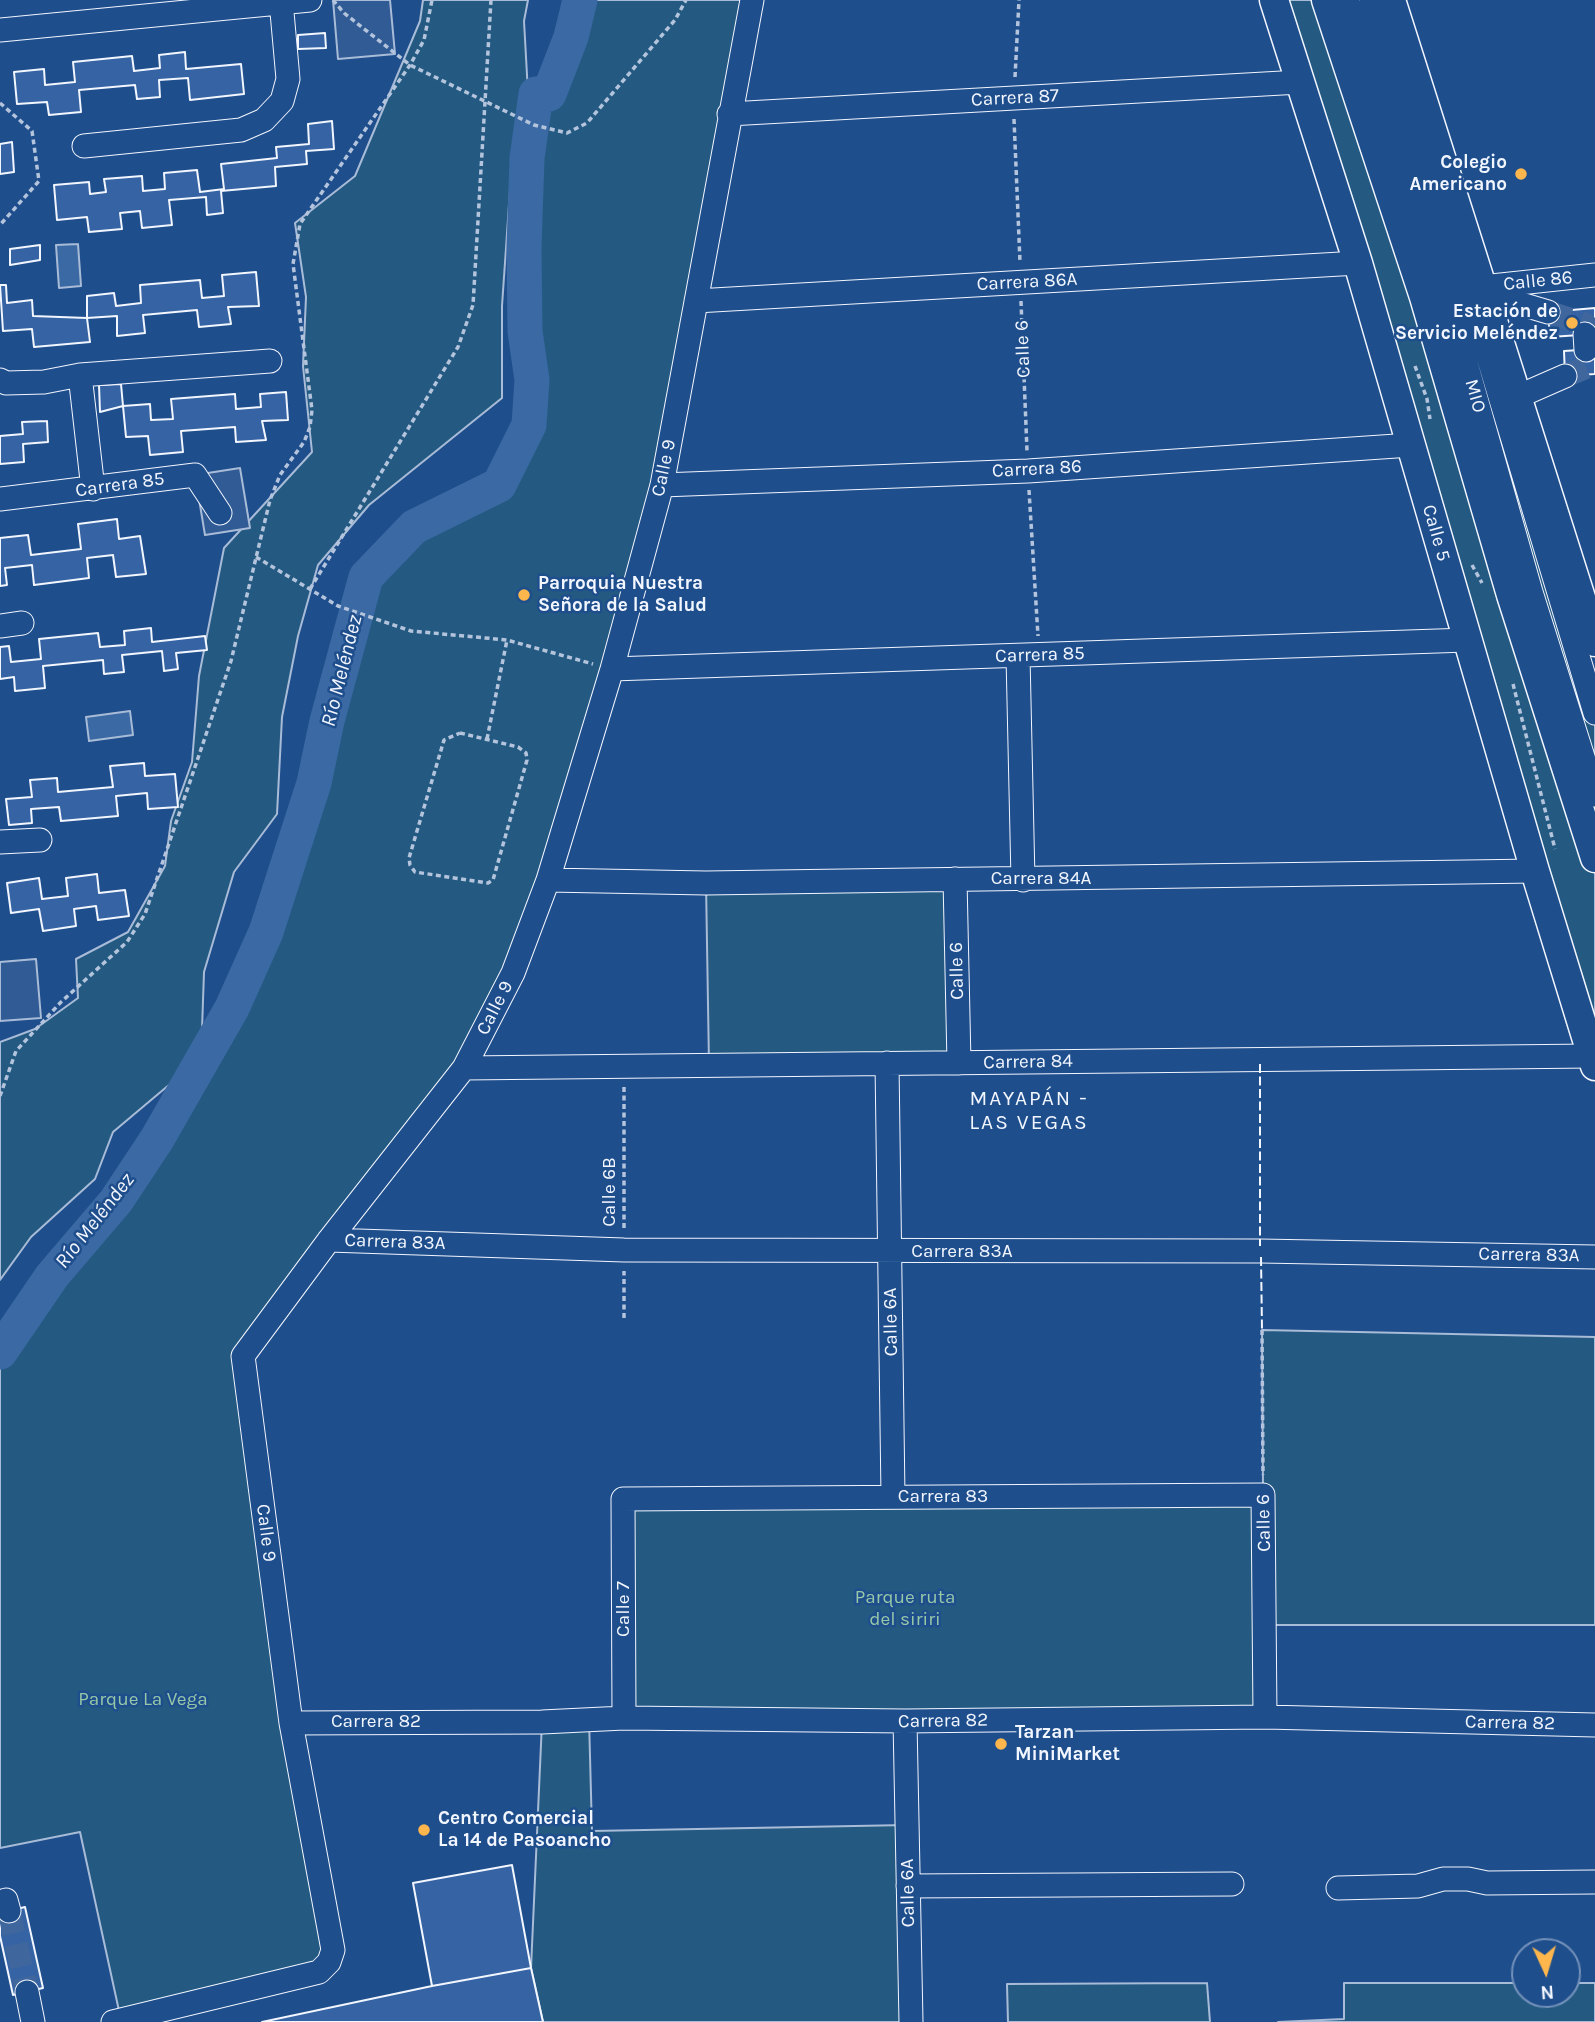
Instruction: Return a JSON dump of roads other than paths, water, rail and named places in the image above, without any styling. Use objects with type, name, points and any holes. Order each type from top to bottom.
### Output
[{"type":"main road","name":"Calle 5","points":[[1274,0],[1357,262],[1593,1061]]},
{"type":"main road","points":[[1326,0],[1424,297],[1511,595],[1595,858]]},
{"type":"main road","points":[[1391,0],[1595,642]]},
{"type":"street","points":[[0,30],[215,4],[310,0]]},
{"type":"street","name":"Calle 9","points":[[113,2022],[319,1972],[329,1962],[332,1937],[291,1723],[243,1356],[329,1240],[464,1068],[513,973],[548,880],[612,669],[662,485],[752,0]]},
{"type":"street","name":"MIO","points":[[1347,0],[1446,293],[1531,592],[1595,796]]},
{"type":"street","name":"MIO","points":[[1371,0],[1468,290],[1595,713]]},
{"type":"street","points":[[84,146],[241,130],[264,120],[282,101],[288,79],[281,1]]},
{"type":"street","name":"Carrera 87","points":[[729,114],[1300,82]]},
{"type":"street","name":"Carrera 86A","points":[[695,301],[1357,262]]},
{"type":"street","name":"Calle 86","points":[[1483,290],[1595,275]]},
{"type":"street","points":[[1483,290],[1548,312]]},
{"type":"street","points":[[0,380],[6,383],[44,382],[80,375],[270,361]]},
{"type":"street","points":[[80,375],[93,489]]},
{"type":"street","points":[[1517,397],[1565,376]]},
{"type":"street","name":"Carrera 86","points":[[662,485],[1028,471],[1411,445]]},
{"type":"street","name":"Carrera 85","points":[[0,499],[195,475],[220,513]]},
{"type":"street","name":"Carrera 85","points":[[612,669],[1467,640]]},
{"type":"street","points":[[1023,880],[1029,656]]},
{"type":"street","points":[[0,842],[40,840]]},
{"type":"street","name":"Carrera 84A","points":[[548,880],[706,883],[1535,871]]},
{"type":"street","name":"Calle 6","points":[[955,879],[959,1063]]},
{"type":"street","name":"Carrera 84","points":[[464,1068],[887,1063],[1593,1061]]},
{"type":"street","name":"Calle 6A","points":[[887,1063],[893,1497]]},
{"type":"street","name":"Carrera 83A","points":[[329,1240],[624,1250],[1260,1251],[1595,1256]]},
{"type":"street","name":"Calle 6","points":[[1263,1495],[1265,1717]]},
{"type":"street","name":"Carrera 83","points":[[623,1499],[1263,1495]]},
{"type":"street","name":"Calle 7","points":[[623,1499],[624,1718]]},
{"type":"street","name":"Carrera 82","points":[[291,1723],[542,1722],[624,1718],[905,1721],[1265,1717],[1595,1725]]},
{"type":"street","name":"Calle 6A","points":[[905,1721],[911,2022]]},
{"type":"street","points":[[1338,1888],[1418,1886],[1443,1879],[1468,1879],[1487,1883],[1595,1882]]},
{"type":"street","points":[[908,1886],[1232,1884]]},
{"type":"street","points":[[27,1992],[33,2022]]},
{"type":"waterway","name":"Río Meléndez","points":[[0,1352],[52,1276],[116,1201],[157,1139],[232,1008],[266,932],[314,783],[327,721],[366,577],[414,527],[499,485],[529,425],[532,380],[525,331],[524,248],[527,158],[536,94],[549,94],[571,37],[580,0]]},
{"type":"tunnel","points":[[1548,312],[1585,324],[1585,334]]},
{"type":"tunnel","points":[[1565,376],[1587,367],[1586,350]]},
{"type":"tunnel","points":[[9,1911],[27,1992]]},
{"type":"place","name":"Colegio Americano","points":[[1521,174]]},
{"type":"place","name":"Estación de Servicio Meléndez","points":[[1572,323]]},
{"type":"place","name":"Parroquia Nuestra Señora de la Salud","points":[[524,595]]},
{"type":"place","name":"Tarzan MiniMarket","points":[[1001,1744]]},
{"type":"place","name":"Centro Comercial La 14 de Pasoancho","points":[[424,1830]]},
{"type":"district","name":"MAYAPÁN - LAS VEGAS","points":[[1029,1111]]},
{"type":"park label","name":"Parque ruta del siriri","points":[[905,1609]]},
{"type":"park label","name":"Parque La Vega","points":[[143,1700]]}]
